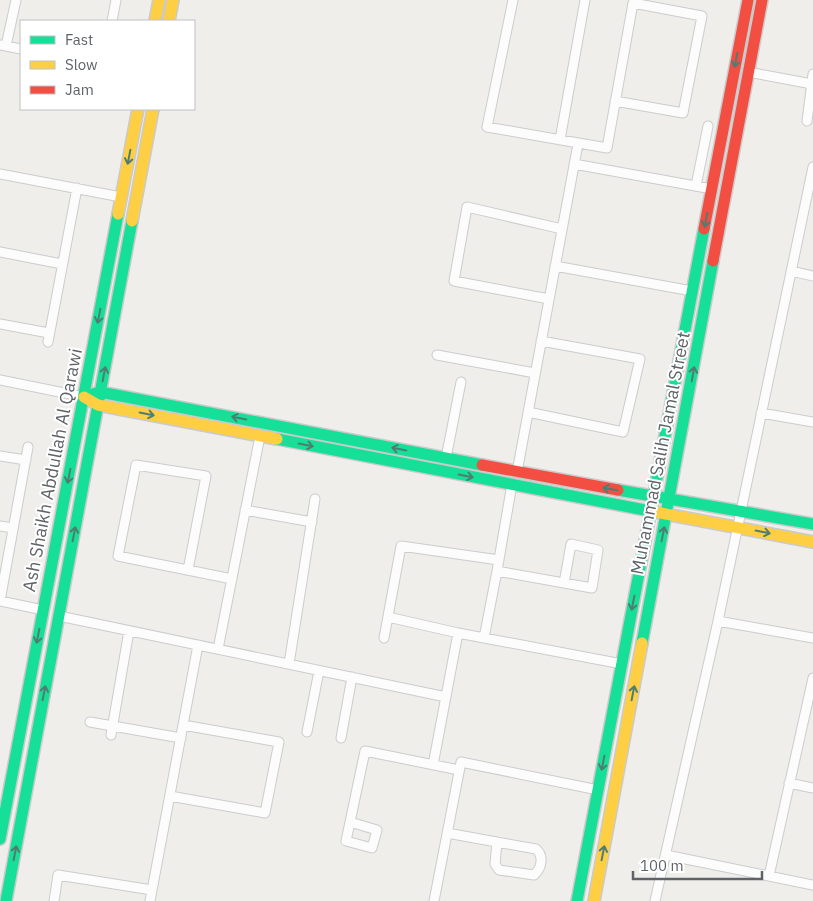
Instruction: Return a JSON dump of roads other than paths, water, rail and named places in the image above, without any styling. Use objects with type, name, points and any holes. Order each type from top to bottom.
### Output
[{"type":"street","points":[[16,0],[3,46],[20,49]]},
{"type":"street","points":[[112,20],[116,0]]},
{"type":"street","points":[[155,20],[159,0]]},
{"type":"street","points":[[169,20],[173,0]]},
{"type":"street","points":[[513,0],[487,127],[607,148],[615,101],[633,3],[702,16],[683,113],[615,101]]},
{"type":"street","points":[[560,140],[585,0]]},
{"type":"street","name":"Muhammad Salih Jamal Street","points":[[577,901],[748,0]]},
{"type":"street","name":"Muhammad Salih Jamal Street","points":[[594,901],[761,6]]},
{"type":"street","points":[[748,72],[812,84]]},
{"type":"street","points":[[807,121],[813,74]]},
{"type":"street","name":"Ash Shaikh Abdullah Al Qarawi","points":[[0,839],[138,110]]},
{"type":"street","points":[[6,901],[153,110]]},
{"type":"street","points":[[696,186],[708,126]]},
{"type":"street","points":[[517,472],[578,144]]},
{"type":"street","points":[[574,164],[712,189]]},
{"type":"street","points":[[655,901],[718,621],[813,167]]},
{"type":"street","points":[[0,174],[121,197]]},
{"type":"street","points":[[0,324],[48,338],[77,188]]},
{"type":"street","points":[[549,299],[454,281],[467,207],[562,229]]},
{"type":"street","points":[[0,252],[62,264]]},
{"type":"street","points":[[555,266],[692,291]]},
{"type":"street","points":[[791,271],[813,276]]},
{"type":"street","points":[[528,412],[623,432],[640,359],[541,341]]},
{"type":"street","points":[[437,355],[535,373]]},
{"type":"street","points":[[0,380],[84,397],[98,405],[813,542]]},
{"type":"street","points":[[446,458],[462,382]]},
{"type":"street","points":[[84,397],[100,392],[517,472],[813,524]]},
{"type":"street","points":[[761,413],[813,422]]},
{"type":"street","points":[[218,649],[260,436]]},
{"type":"street","points":[[28,447],[0,601],[43,610]]},
{"type":"street","points":[[0,456],[26,460]]},
{"type":"street","points":[[188,570],[206,476],[136,465],[118,556],[232,579]]},
{"type":"street","points":[[484,638],[512,484]]},
{"type":"street","points":[[289,664],[315,499]]},
{"type":"street","points":[[245,510],[312,522]]},
{"type":"street","points":[[0,526],[14,528]]},
{"type":"street","points":[[497,571],[564,583],[592,588],[598,550],[571,544],[564,583]]},
{"type":"street","points":[[384,638],[401,546],[499,560]]},
{"type":"street","points":[[59,616],[446,697]]},
{"type":"street","points":[[388,617],[458,633],[622,664]]},
{"type":"street","points":[[718,621],[813,638]]},
{"type":"street","points":[[111,730],[129,631]]},
{"type":"street","points":[[432,765],[458,633]]},
{"type":"street","points":[[150,901],[198,645]]},
{"type":"street","points":[[307,732],[319,670]]},
{"type":"street","points":[[341,738],[352,677]]},
{"type":"street","points":[[769,876],[813,678]]},
{"type":"street","points":[[90,722],[111,730],[181,738]]},
{"type":"street","points":[[170,796],[265,813],[279,742],[183,725]]},
{"type":"street","points":[[350,822],[365,751],[459,770]]},
{"type":"street","points":[[434,901],[461,762],[598,790]]},
{"type":"street","points":[[789,783],[813,788]]},
{"type":"street","points":[[447,833],[536,849],[542,858],[538,872],[534,876],[529,876],[500,870],[495,864],[497,842]]},
{"type":"street","points":[[666,855],[813,885]]},
{"type":"street","points":[[54,901],[58,875],[152,890]]}]
